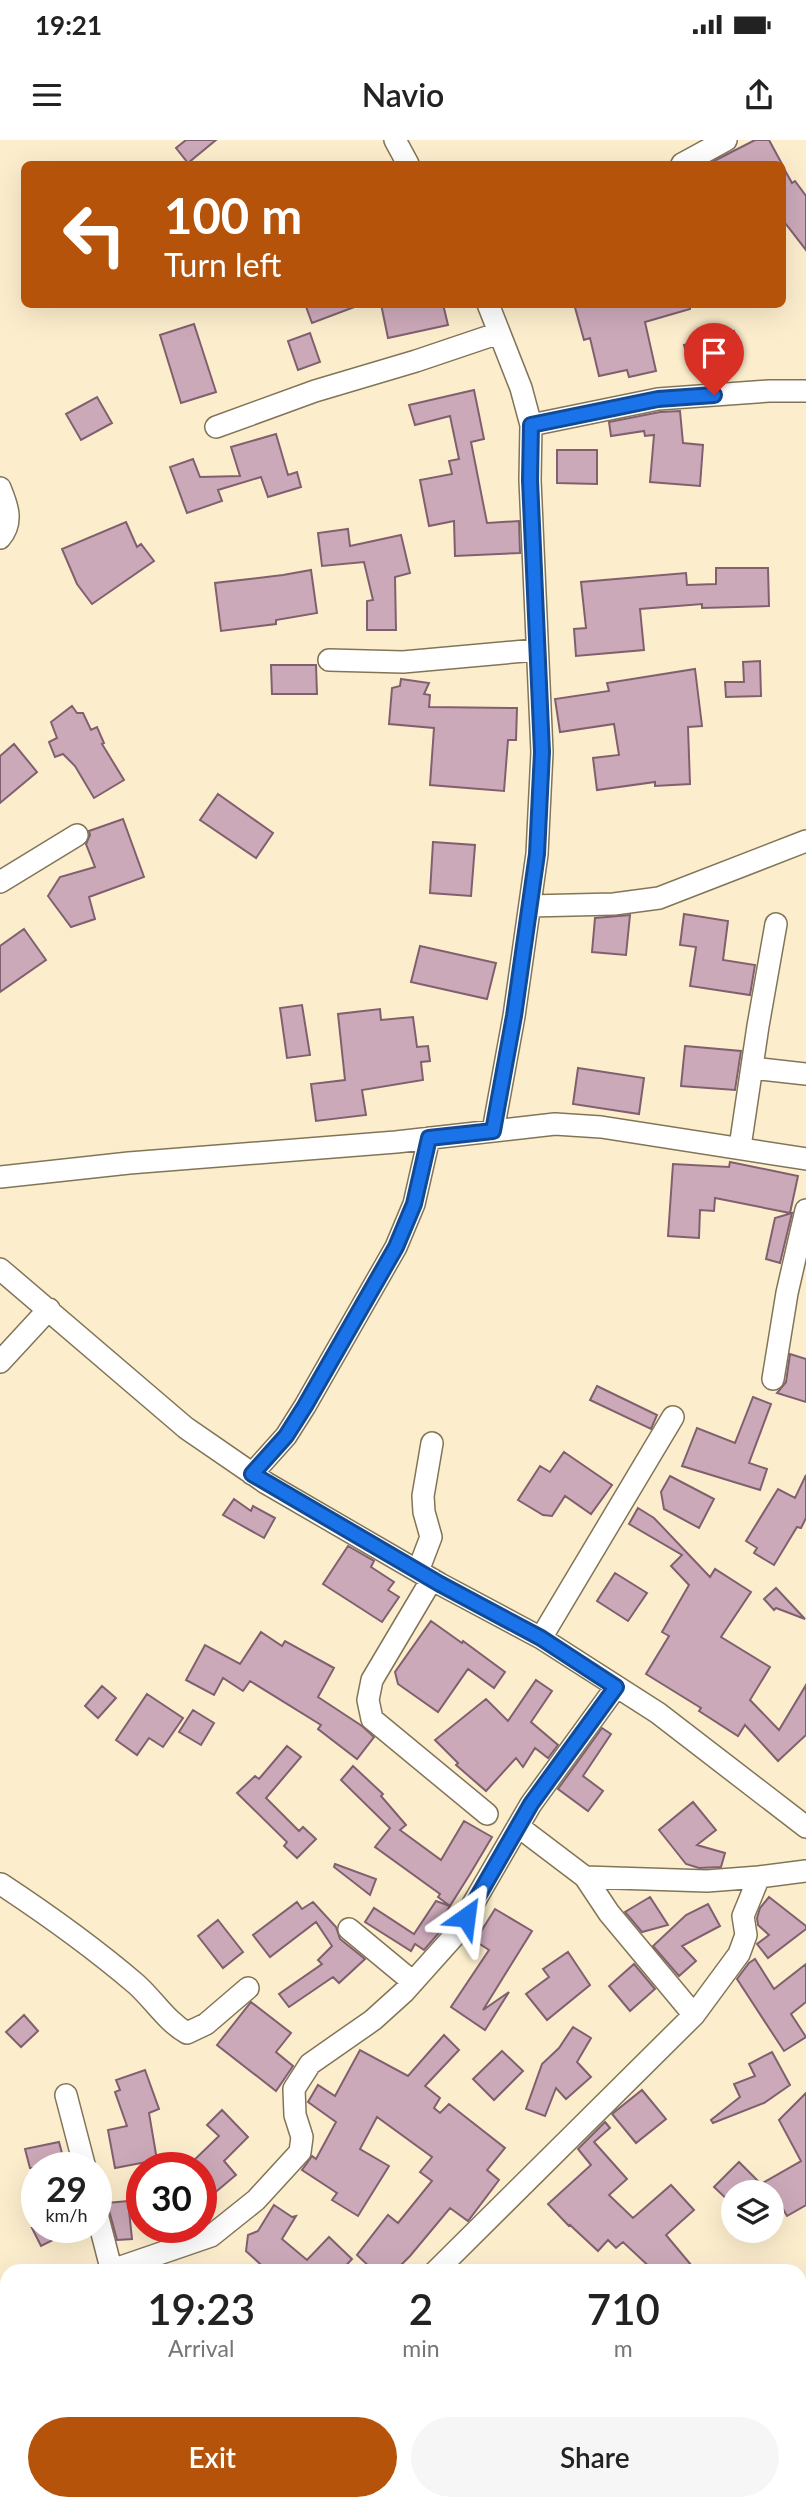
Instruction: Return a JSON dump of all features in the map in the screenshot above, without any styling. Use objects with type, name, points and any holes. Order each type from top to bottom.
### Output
[{"type":"street","points":[[395,140],[406,161]]},
{"type":"street","points":[[688,161],[726,140]]},
{"type":"street","points":[[490,308],[522,388],[531,425],[530,480],[542,752],[537,854],[514,1016],[493,1131]]},
{"type":"street","points":[[216,427],[314,391],[499,333]]},
{"type":"street","points":[[531,425],[658,399],[806,391]]},
{"type":"street","points":[[0,488],[8,508],[8,524],[0,537]]},
{"type":"street","points":[[329,660],[403,662],[536,650]]},
{"type":"street","points":[[2,877],[77,835]]},
{"type":"street","points":[[530,906],[614,904],[659,898],[806,841]]},
{"type":"street","points":[[740,1147],[776,924]]},
{"type":"street","points":[[752,1068],[806,1074]]},
{"type":"street","points":[[0,1177],[555,1124],[601,1127],[806,1159]]},
{"type":"street","points":[[252,1474],[286,1436],[396,1247],[414,1204],[429,1138]]},
{"type":"street","points":[[773,1379],[787,1293],[806,1210]]},
{"type":"street","points":[[0,1269],[186,1428],[252,1474],[425,1575],[541,1638],[658,1713],[806,1827]]},
{"type":"street","points":[[0,1362],[49,1309]]},
{"type":"street","points":[[541,1638],[673,1417]]},
{"type":"street","points":[[432,1443],[423,1496],[431,1537],[425,1575],[372,1680],[368,1700],[372,1719],[486,1814]]},
{"type":"street","points":[[132,2264],[211,2236],[256,2200],[300,2152],[302,2137],[295,2115],[294,2089],[310,2064],[373,2020],[413,1982],[455,1935],[531,1804],[616,1687]]},
{"type":"street","points":[[519,1827],[585,1877],[609,1913],[694,2015]]},
{"type":"street","points":[[585,1877],[707,1881],[806,1871]]},
{"type":"street","points":[[443,2264],[694,2015],[739,1954],[746,1935],[743,1916],[760,1877]]},
{"type":"street","points":[[0,1885],[44,1912],[137,1986],[175,2026],[187,2033],[206,2024],[248,1988]]},
{"type":"street","points":[[348,1930],[413,1982]]},
{"type":"street","points":[[66,2095],[81,2152]]},
{"type":"street","points":[[105,2243],[110,2264]]},
{"type":"building","points":[[186,140],[216,140],[190,161],[186,161],[176,148]]},
{"type":"building","points":[[755,140],[769,140],[780,161],[714,161]]},
{"type":"building","points":[[786,172],[792,183],[795,181],[806,196],[806,250],[786,224]]},
{"type":"building","points":[[306,308],[352,308],[312,323]]},
{"type":"building","points":[[382,308],[444,308],[448,325],[388,338]]},
{"type":"building","points":[[575,308],[690,308],[645,322],[656,371],[629,377],[627,370],[599,376],[590,338],[584,340]]},
{"type":"building","points":[[194,324],[216,392],[181,403],[160,335]]},
{"type":"building","points":[[734,331],[741,355],[691,369],[684,345]]},
{"type":"building","points":[[310,333],[320,362],[298,370],[288,341]]},
{"type":"building","points":[[474,390],[484,439],[471,442],[487,523],[519,521],[520,553],[455,556],[454,521],[429,526],[420,480],[452,474],[449,461],[459,459],[450,416],[415,425],[409,405]]},
{"type":"building","points":[[97,397],[112,423],[81,440],[66,414]]},
{"type":"building","points":[[680,411],[683,443],[703,445],[700,486],[650,482],[654,435],[645,436],[644,431],[611,436],[609,422]]},
{"type":"building","points":[[276,434],[288,475],[297,472],[301,487],[268,497],[261,477],[218,490],[222,501],[187,513],[170,467],[193,459],[200,477],[240,476],[231,447]]},
{"type":"building","points":[[557,450],[597,450],[597,484],[557,483]]},
{"type":"building","points":[[126,522],[137,547],[141,544],[154,561],[92,604],[77,584],[62,549]]},
{"type":"building","points":[[348,529],[350,546],[401,535],[410,573],[395,577],[396,630],[367,630],[367,601],[373,600],[364,562],[322,566],[318,533]]},
{"type":"building","points":[[716,568],[768,568],[769,606],[702,608],[702,604],[640,609],[644,650],[576,656],[574,629],[586,628],[581,582],[686,573],[687,585],[716,584]]},
{"type":"building","points":[[311,570],[317,613],[276,620],[276,624],[221,631],[215,583]]},
{"type":"building","points":[[760,661],[761,696],[726,697],[725,682],[744,682],[743,662]]},
{"type":"building","points":[[271,665],[316,665],[317,694],[272,694]]},
{"type":"building","points":[[695,669],[702,726],[688,727],[690,784],[655,786],[655,782],[597,790],[593,758],[619,755],[614,724],[560,732],[555,699],[609,691],[607,683]]},
{"type":"building","points":[[401,679],[429,683],[424,694],[430,695],[429,707],[517,708],[516,740],[508,740],[504,791],[430,785],[434,728],[389,724],[392,688],[400,686]]},
{"type":"building","points":[[72,706],[77,713],[83,713],[91,730],[97,727],[104,743],[102,744],[124,780],[94,798],[75,766],[63,754],[55,757],[49,742],[57,738],[51,722]]},
{"type":"building","points":[[14,744],[37,772],[0,803],[0,756]]},
{"type":"building","points":[[218,794],[273,833],[256,858],[200,820]]},
{"type":"building","points":[[123,819],[144,877],[89,897],[95,919],[71,927],[48,896],[60,877],[95,867],[86,844],[89,831]]},
{"type":"building","points":[[433,842],[475,845],[471,896],[430,893]]},
{"type":"building","points":[[684,914],[728,921],[723,960],[755,965],[750,995],[690,986],[696,947],[680,945]]},
{"type":"building","points":[[630,915],[626,955],[592,952],[595,918]]},
{"type":"building","points":[[24,929],[46,960],[0,992],[0,946]]},
{"type":"building","points":[[420,946],[496,963],[487,999],[411,982]]},
{"type":"building","points":[[302,1005],[310,1055],[287,1058],[280,1008]]},
{"type":"building","points":[[380,1009],[381,1020],[413,1017],[417,1047],[428,1046],[430,1061],[421,1062],[423,1080],[362,1090],[366,1115],[316,1121],[311,1084],[345,1080],[338,1014]]},
{"type":"building","points":[[685,1046],[741,1051],[735,1090],[681,1086]]},
{"type":"building","points":[[578,1068],[644,1078],[639,1114],[573,1104]]},
{"type":"building","points":[[730,1162],[798,1176],[790,1213],[715,1198],[714,1211],[700,1210],[699,1238],[668,1236],[673,1164],[729,1167]]},
{"type":"building","points":[[792,1213],[780,1263],[766,1259],[775,1218]]},
{"type":"building","points":[[790,1354],[806,1359],[806,1402],[777,1393],[786,1382]]},
{"type":"building","points":[[597,1386],[657,1415],[651,1429],[590,1400]]},
{"type":"building","points":[[753,1397],[771,1404],[749,1463],[767,1469],[760,1490],[682,1466],[697,1428],[735,1443]]},
{"type":"building","points":[[564,1452],[612,1485],[591,1514],[565,1496],[552,1516],[543,1515],[518,1500],[540,1466],[550,1472]]},
{"type":"building","points":[[806,1475],[806,1518],[801,1528],[797,1527],[774,1565],[754,1553],[757,1548],[746,1541],[778,1489],[795,1498]]},
{"type":"building","points":[[670,1476],[714,1499],[699,1528],[664,1509],[661,1492]]},
{"type":"building","points":[[234,1499],[251,1511],[253,1506],[275,1518],[264,1538],[223,1515]]},
{"type":"building","points":[[638,1508],[654,1518],[710,1577],[715,1569],[751,1592],[721,1637],[770,1667],[750,1700],[779,1730],[806,1685],[806,1735],[778,1761],[745,1725],[738,1736],[699,1711],[701,1708],[646,1674],[669,1636],[662,1632],[689,1585],[671,1566],[682,1555],[629,1524]]},
{"type":"building","points":[[348,1546],[374,1561],[371,1567],[394,1582],[388,1590],[399,1597],[382,1622],[323,1584]]},
{"type":"building","points":[[615,1573],[647,1593],[628,1621],[597,1601]]},
{"type":"building","points":[[776,1588],[805,1619],[776,1608],[774,1610],[764,1599]]},
{"type":"building","points":[[431,1621],[505,1672],[494,1688],[468,1669],[438,1712],[398,1684],[395,1672]]},
{"type":"building","points":[[261,1632],[282,1646],[285,1641],[334,1668],[318,1697],[374,1737],[357,1759],[318,1729],[321,1725],[250,1681],[243,1691],[223,1678],[214,1695],[186,1680],[205,1645],[240,1664]]},
{"type":"building","points":[[536,1680],[552,1691],[531,1722],[558,1745],[548,1758],[535,1748],[523,1767],[516,1758],[486,1791],[456,1765],[458,1763],[435,1740],[486,1699],[508,1721]]},
{"type":"building","points":[[102,1686],[116,1698],[98,1718],[85,1706]]},
{"type":"building","points":[[147,1694],[183,1718],[163,1747],[149,1738],[137,1755],[116,1740]]},
{"type":"building","points":[[193,1710],[214,1723],[201,1745],[179,1732]]},
{"type":"building","points":[[602,1728],[611,1734],[583,1776],[603,1791],[588,1811],[558,1789]]},
{"type":"building","points":[[287,1746],[301,1757],[266,1798],[299,1831],[303,1827],[316,1839],[297,1858],[284,1846],[287,1842],[237,1793],[255,1776],[259,1779]]},
{"type":"building","points":[[353,1766],[383,1794],[381,1796],[406,1825],[400,1830],[441,1860],[464,1821],[492,1837],[450,1906],[438,1897],[440,1894],[375,1847],[390,1828],[341,1780]]},
{"type":"building","points":[[693,1802],[716,1830],[697,1845],[725,1853],[721,1867],[699,1868],[686,1864],[659,1830]]},
{"type":"building","points":[[335,1864],[376,1879],[370,1895],[334,1867]]},
{"type":"building","points":[[650,1897],[668,1925],[642,1932],[625,1912]]},
{"type":"building","points":[[769,1897],[806,1926],[806,1929],[768,1958],[757,1944],[769,1935],[758,1925],[757,1918],[760,1908]]},
{"type":"building","points":[[436,1901],[450,1906],[445,1914],[450,1917],[424,1950],[415,1944],[411,1951],[365,1922],[374,1908],[414,1934]]},
{"type":"building","points":[[297,1902],[302,1909],[313,1902],[336,1927],[340,1939],[365,1959],[339,1983],[333,1977],[289,2007],[279,1994],[322,1964],[318,1960],[332,1946],[316,1922],[270,1957],[253,1935]]},
{"type":"building","points":[[708,1904],[720,1926],[682,1946],[696,1961],[679,1976],[653,1946],[686,1915]]},
{"type":"building","points":[[495,1909],[532,1931],[483,2010],[509,1992],[485,2030],[451,2007],[489,1950],[475,1941]]},
{"type":"building","points":[[218,1920],[243,1952],[223,1968],[198,1936]]},
{"type":"building","points":[[568,1952],[590,1985],[547,2020],[526,1994],[549,1977],[543,1969]]},
{"type":"building","points":[[755,1959],[774,1989],[806,1964],[806,2002],[791,2014],[806,2037],[784,2051],[737,1979]]},
{"type":"building","points":[[634,1964],[655,1989],[630,2011],[609,1986]]},
{"type":"building","points":[[251,2002],[291,2033],[276,2052],[293,2066],[276,2091],[217,2045]]},
{"type":"building","points":[[24,2015],[38,2031],[21,2047],[6,2032]]},
{"type":"building","points":[[573,2027],[591,2038],[577,2062],[591,2077],[566,2099],[556,2088],[545,2116],[526,2109],[542,2064],[559,2048]]},
{"type":"building","points":[[444,2035],[459,2050],[425,2086],[440,2098],[434,2108],[440,2113],[449,2104],[505,2148],[487,2170],[499,2180],[468,2221],[450,2208],[402,2264],[367,2264],[357,2255],[388,2215],[398,2223],[432,2181],[420,2172],[432,2157],[377,2117],[360,2149],[389,2166],[358,2216],[332,2200],[337,2193],[302,2170],[312,2156],[316,2159],[336,2122],[308,2102],[318,2085],[335,2096],[360,2050],[408,2076]]},
{"type":"building","points":[[502,2051],[523,2071],[494,2100],[473,2079]]},
{"type":"building","points":[[772,2052],[790,2085],[764,2103],[713,2123],[711,2120],[740,2097],[734,2084],[755,2076],[749,2064]]},
{"type":"building","points":[[145,2070],[159,2109],[149,2113],[156,2152],[126,2152],[126,2166],[115,2168],[108,2130],[127,2126],[115,2092],[120,2090],[116,2080]]},
{"type":"building","points":[[642,2090],[666,2119],[636,2143],[612,2114]]},
{"type":"building","points":[[806,2093],[806,2205],[787,2216],[784,2211],[784,2180],[768,2180],[801,2161],[779,2120]]},
{"type":"building","points":[[222,2110],[248,2137],[224,2161],[236,2175],[217,2191],[217,2152],[202,2152],[219,2136],[207,2125]]},
{"type":"building","points":[[605,2122],[610,2128],[594,2142],[627,2179],[609,2195],[633,2218],[671,2185],[694,2210],[666,2235],[690,2264],[646,2264],[623,2242],[616,2248],[608,2240],[598,2251],[569,2226],[548,2204],[591,2165],[578,2149]]},
{"type":"building","points":[[59,2142],[62,2152],[26,2152],[25,2149]]},
{"type":"building","points":[[739,2162],[757,2180],[721,2180]]},
{"type":"building","points":[[721,2180],[721,2194],[714,2187]]},
{"type":"building","points":[[126,2201],[126,2239],[117,2240],[112,2222],[112,2203]]},
{"type":"building","points":[[274,2205],[292,2217],[296,2216],[282,2239],[307,2260],[329,2237],[352,2259],[347,2264],[260,2264],[246,2251],[248,2235],[258,2231]]},
{"type":"route","points":[[466,1917],[531,1804],[616,1687],[541,1638],[440,1584],[252,1474],[286,1436],[396,1247],[414,1204],[429,1138],[493,1131],[514,1016],[537,854],[542,752],[530,480],[531,425],[658,399],[714,395]]}]
